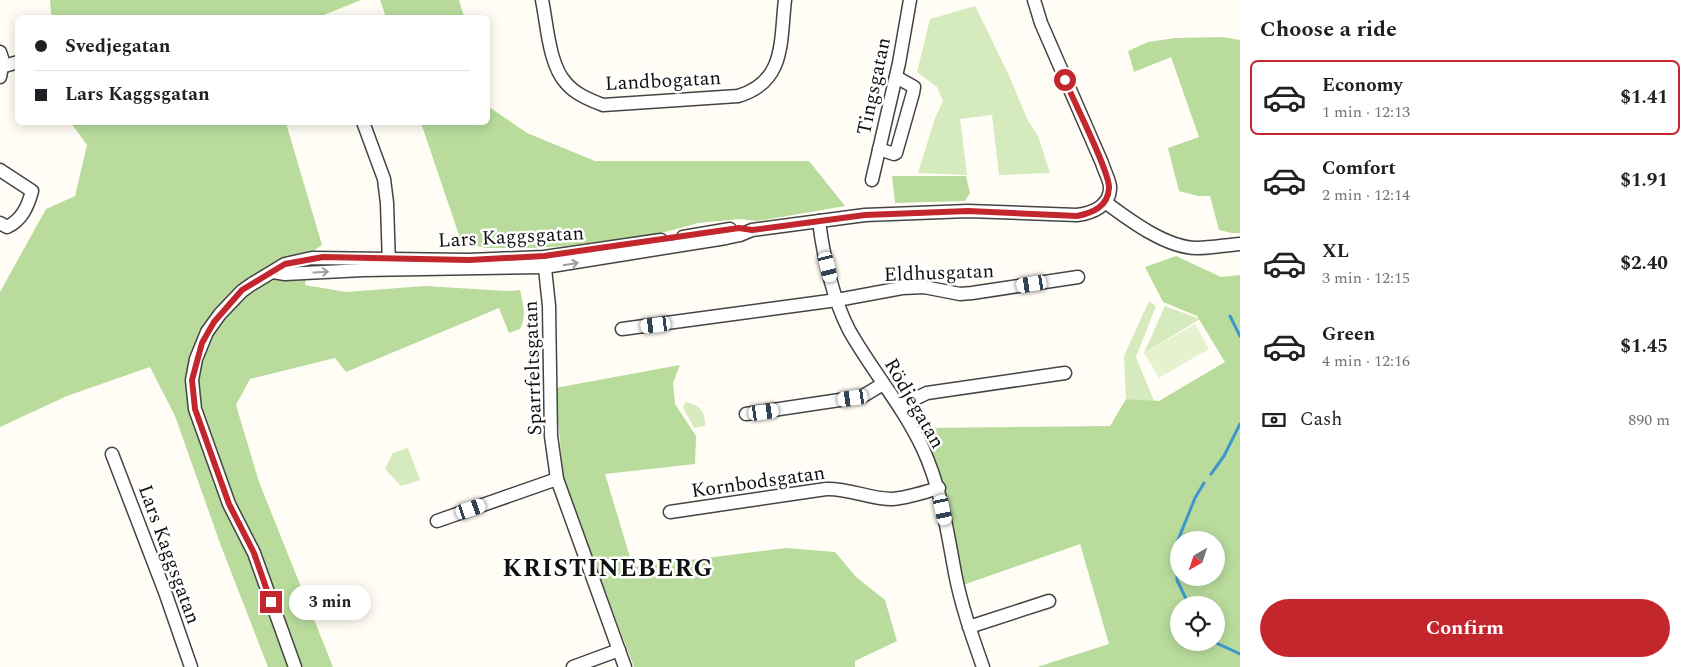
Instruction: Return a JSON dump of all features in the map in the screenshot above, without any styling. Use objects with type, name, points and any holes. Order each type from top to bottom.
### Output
[{"type":"street","name":"Landbogatan","points":[[542,0],[554,62],[565,83],[586,99],[603,104],[738,96],[752,92],[767,80],[777,64],[784,0]]},
{"type":"street","name":"Tingsgatan","points":[[872,180],[896,77],[910,0]]},
{"type":"street","points":[[1034,0],[1041,23],[1110,186],[1104,202],[1141,228],[1181,245],[1196,248],[1240,244]]},
{"type":"street","points":[[0,52],[2,61],[0,70]]},
{"type":"street","points":[[0,70],[15,63]]},
{"type":"street","points":[[879,149],[896,153],[913,93],[914,87],[896,77]]},
{"type":"street","points":[[364,125],[384,179],[387,203],[389,264]]},
{"type":"street","points":[[0,170],[32,191],[29,204],[16,223],[7,227],[0,223]]},
{"type":"street","name":"Lars Kaggsgatan","points":[[295,667],[254,553],[229,504],[195,409],[192,394],[192,380],[196,359],[202,343],[214,322],[242,290],[273,272],[285,274],[389,264],[469,260],[545,262],[740,236],[752,230],[855,216],[968,211],[1077,216],[1089,214],[1098,209],[1104,202]]},
{"type":"street","name":"Rödjegatan","points":[[819,221],[821,237],[837,300],[849,329],[883,384],[900,406],[923,448],[939,488],[955,574],[982,667]]},
{"type":"street","name":"Sparrfeltsgatan","points":[[545,262],[549,306],[551,436],[558,479],[625,667]]},
{"type":"street","name":"Eldhusgatan","points":[[622,329],[837,300],[902,288],[924,287],[960,294],[972,294],[1078,278]]},
{"type":"street","points":[[900,406],[927,393],[1065,373]]},
{"type":"street","points":[[746,414],[863,396],[883,384]]},
{"type":"street","name":"Lars Kaggsgatan","points":[[112,454],[165,592],[191,667]]},
{"type":"street","points":[[437,521],[558,479]]},
{"type":"street","name":"Kornbodsgatan","points":[[670,512],[837,488],[894,499],[939,488]]},
{"type":"street","points":[[969,627],[1049,601]]},
{"type":"street","points":[[573,667],[619,650]]},
{"type":"green space","points":[[50,0],[361,0],[324,15],[52,15]]},
{"type":"green space","points":[[380,0],[459,0],[463,15],[385,15]]},
{"type":"green space","points":[[975,6],[1008,73],[1027,119],[1038,136],[1050,173],[999,175],[992,115],[960,119],[967,175],[918,173],[935,118],[943,101],[937,87],[917,72],[930,19]]},
{"type":"green space","points":[[1223,37],[1240,40],[1240,233],[1219,230],[1210,196],[1198,196],[1179,191],[1168,148],[1199,137],[1171,57],[1134,72],[1128,51],[1148,42],[1175,38]]},
{"type":"green space","points":[[490,108],[527,133],[595,161],[809,161],[845,206],[757,221],[740,219],[698,223],[658,234],[564,246],[485,248],[461,241],[422,125],[490,125]]},
{"type":"green space","points":[[72,125],[287,125],[322,245],[310,253],[305,285],[346,292],[425,286],[507,291],[520,290],[524,315],[520,329],[509,333],[499,308],[346,372],[335,358],[250,379],[236,405],[259,482],[333,667],[268,667],[221,546],[175,416],[150,367],[67,396],[0,427],[0,292],[46,209],[75,196],[87,145]]},
{"type":"green space","points":[[892,176],[966,176],[970,193],[965,201],[895,203]]},
{"type":"green space","points":[[1176,256],[1221,277],[1240,275],[1240,667],[1037,667],[1109,644],[1080,544],[963,585],[946,496],[932,453],[919,428],[1110,426],[1126,399],[1159,401],[1225,362],[1197,316],[1163,302],[1145,267]]},
{"type":"green space","points":[[1149,301],[1156,306],[1136,357],[1154,401],[1126,399],[1124,356]]},
{"type":"green space","points":[[1165,306],[1200,319],[1144,353]]},
{"type":"green space","points":[[1195,324],[1209,349],[1159,378],[1144,353]]},
{"type":"green space","points":[[680,365],[673,383],[675,404],[696,436],[695,464],[605,474],[633,567],[786,548],[835,552],[856,577],[885,600],[897,641],[855,661],[855,667],[634,667],[564,483],[555,388]]},
{"type":"green space","points":[[686,402],[695,405],[701,410],[705,426],[694,428],[683,407]]},
{"type":"green space","points":[[408,448],[420,480],[401,486],[385,469],[393,453]]},
{"type":"waterway","points":[[1230,316],[1240,336]]},
{"type":"waterway","points":[[1211,474],[1224,456],[1240,424]]},
{"type":"waterway","points":[[1185,596],[1177,580],[1178,540],[1195,498],[1204,483]]},
{"type":"waterway","points":[[1225,647],[1240,654]]},
{"type":"district","name":"KRISTINEBERG","points":[[608,567]]},
{"type":"route","points":[[271,602],[254,553],[229,504],[195,409],[192,394],[192,380],[196,359],[202,343],[220,314],[242,290],[285,264],[323,257],[469,260],[544,256],[739,228],[752,230],[855,216],[968,211],[1077,216],[1089,214],[1098,209],[1104,202],[1110,186],[1102,163],[1065,80]]}]
